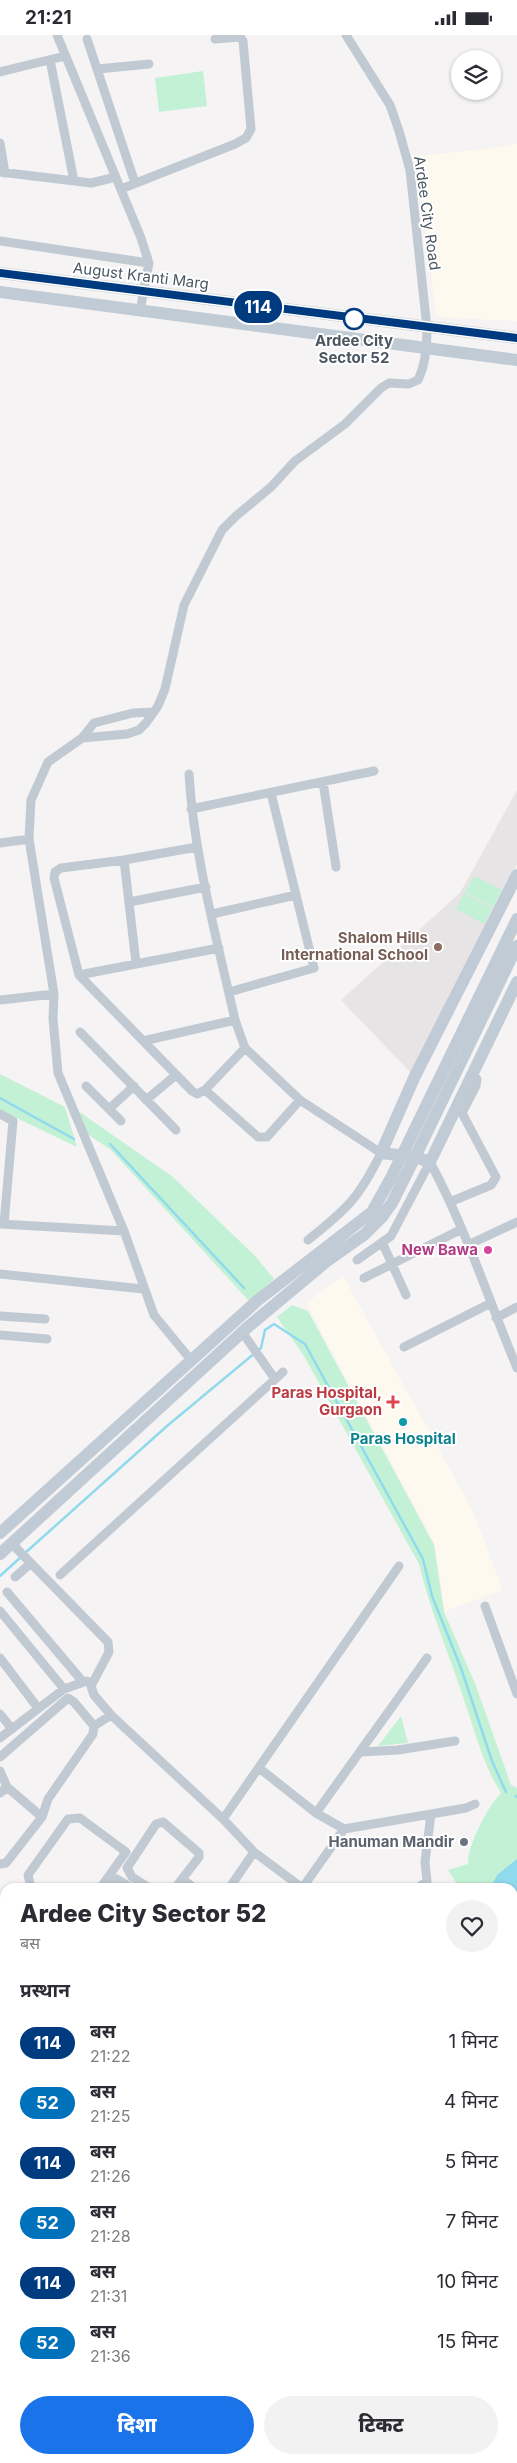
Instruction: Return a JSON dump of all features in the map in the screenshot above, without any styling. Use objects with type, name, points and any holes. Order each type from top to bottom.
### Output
[{"type":"main road","name":"August Kranti Marg","points":[[0,273],[517,338]]},
{"type":"main road","points":[[0,292],[517,360]]},
{"type":"main road","points":[[517,875],[414,1078],[382,1151],[430,1162],[517,982]]},
{"type":"main road","points":[[0,1553],[16,1545],[242,1332],[327,1261],[365,1234],[382,1217],[392,1203],[408,1157],[517,919]]},
{"type":"main road","points":[[0,1533],[258,1300],[372,1212],[408,1157],[517,946]]},
{"type":"street","points":[[57,35],[121,189],[149,263],[140,311]]},
{"type":"street","name":"Ardee City Road","points":[[154,712],[165,689],[184,605],[222,530],[271,487],[295,461],[345,424],[384,385],[409,384],[418,380],[427,349],[427,328],[410,170],[400,131],[390,105],[346,35]]},
{"type":"street","points":[[121,189],[235,144],[246,137],[251,129],[244,41],[240,37],[215,39]]},
{"type":"street","points":[[87,39],[135,183]]},
{"type":"street","points":[[0,72],[65,56]]},
{"type":"street","points":[[50,60],[74,181]]},
{"type":"street","points":[[98,69],[149,63]]},
{"type":"street","points":[[0,143],[2,172],[91,183],[116,177]]},
{"type":"street","points":[[0,241],[149,263]]},
{"type":"street","points":[[82,738],[127,734],[139,730],[154,712]]},
{"type":"street","points":[[154,712],[133,713],[94,723],[82,738],[48,762],[31,800],[29,839],[54,994],[53,1019],[58,1073],[124,1231],[143,1289],[154,1315],[191,1360]]},
{"type":"street","points":[[191,809],[374,771]]},
{"type":"street","points":[[189,773],[191,809],[206,887],[235,1021],[245,1048],[300,1100],[367,1143],[372,1142],[382,1151],[360,1193],[344,1211],[308,1240]]},
{"type":"street","points":[[322,782],[336,867]]},
{"type":"street","points":[[228,992],[314,968],[271,793]]},
{"type":"street","points":[[0,843],[29,839]]},
{"type":"street","points":[[198,847],[124,860],[61,868],[55,872],[54,878],[79,975],[176,1075],[197,1094],[205,1090],[245,1048]]},
{"type":"street","points":[[124,860],[136,963]]},
{"type":"street","points":[[129,902],[206,887]]},
{"type":"street","points":[[212,914],[296,895]]},
{"type":"street","points":[[79,975],[219,948]]},
{"type":"street","points":[[0,1000],[54,994]]},
{"type":"street","points":[[144,1041],[235,1021]]},
{"type":"street","points":[[80,1033],[176,1130]]},
{"type":"street","points":[[146,1100],[176,1075]]},
{"type":"street","points":[[450,1203],[491,1185],[496,1177],[462,1113],[476,1086],[477,1079],[472,1075]]},
{"type":"street","points":[[86,1086],[121,1121]]},
{"type":"street","points":[[109,1109],[134,1086]]},
{"type":"street","points":[[205,1090],[258,1137],[266,1137],[300,1100]]},
{"type":"street","points":[[0,1114],[13,1121],[2,1224],[124,1231]]},
{"type":"street","points":[[430,1162],[470,1244],[496,1318],[517,1368]]},
{"type":"street","points":[[357,1260],[391,1236],[430,1162]]},
{"type":"street","points":[[470,1244],[517,1222]]},
{"type":"street","points":[[364,1278],[462,1229]]},
{"type":"street","points":[[382,1242],[406,1295]]},
{"type":"street","points":[[0,1274],[143,1289]]},
{"type":"street","points":[[404,1347],[491,1303]]},
{"type":"street","points":[[496,1318],[517,1307]]},
{"type":"street","points":[[0,1316],[45,1319]]},
{"type":"street","points":[[242,1332],[275,1379]]},
{"type":"street","points":[[0,1335],[47,1339]]},
{"type":"street","points":[[60,1575],[283,1372]]},
{"type":"street","points":[[16,1545],[29,1562],[108,1642],[109,1652],[91,1686],[94,1695],[111,1715],[223,1819],[254,1852],[297,1883]]},
{"type":"street","points":[[15,1577],[29,1562]]},
{"type":"street","points":[[223,1819],[399,1566]]},
{"type":"street","points":[[7,1592],[83,1682]]},
{"type":"street","points":[[485,1606],[517,1694]]},
{"type":"street","points":[[0,1611],[64,1689]]},
{"type":"street","points":[[0,1658],[38,1708]]},
{"type":"street","points":[[316,1813],[427,1658]]},
{"type":"street","points":[[0,1738],[64,1689],[96,1678]]},
{"type":"street","points":[[0,1757],[68,1698],[74,1702],[94,1726],[93,1735],[48,1799],[42,1817],[6,1863],[0,1864]]},
{"type":"street","points":[[0,1714],[12,1729]]},
{"type":"street","points":[[94,1726],[111,1715]]},
{"type":"street","points":[[360,1752],[398,1750],[455,1741]]},
{"type":"street","points":[[259,1768],[316,1813],[344,1829],[431,1814],[475,1804]]},
{"type":"street","points":[[0,1771],[3,1790],[42,1817]]},
{"type":"street","points":[[424,1883],[427,1881],[425,1861],[431,1814]]},
{"type":"street","points":[[30,1883],[28,1875],[68,1819],[75,1817],[80,1818],[126,1852],[104,1883]]},
{"type":"street","points":[[142,1883],[132,1877],[127,1868],[158,1823],[163,1822],[199,1853],[199,1857],[180,1883]]},
{"type":"street","points":[[305,1883],[344,1829]]},
{"type":"street","points":[[233,1883],[254,1852]]},
{"type":"street","points":[[114,1883],[117,1879],[124,1883]]},
{"type":"shaded area","points":[[517,143],[517,321],[436,317],[418,156],[495,148]]},
{"type":"shaded area","name":"Shalom Hills International School","points":[[517,790],[517,864],[411,1073],[341,1000],[460,893]]},
{"type":"shaded area","points":[[343,1276],[472,1509],[503,1590],[445,1611],[435,1544],[306,1303]]},
{"type":"green space","points":[[203,71],[207,106],[159,112],[155,78]]},
{"type":"green space","points":[[474,876],[502,890],[493,907],[465,892]]},
{"type":"green space","points":[[464,893],[492,908],[484,924],[456,909]]},
{"type":"green space","points":[[0,1074],[65,1107],[77,1147],[0,1110]]},
{"type":"green space","points":[[78,1111],[173,1177],[255,1256],[274,1279],[249,1301],[111,1150],[86,1133]]},
{"type":"green space","points":[[292,1305],[308,1311],[434,1545],[444,1612],[476,1686],[511,1785],[517,1788],[517,1883],[456,1883],[448,1870],[468,1864],[471,1847],[479,1827],[490,1807],[501,1793],[488,1768],[477,1740],[432,1610],[419,1564],[304,1356],[277,1317]]},
{"type":"green space","points":[[401,1716],[408,1743],[378,1746]]},
{"type":"water","points":[[517,1859],[517,1883],[493,1883],[497,1875]]},
{"type":"waterway","points":[[0,1098],[74,1139]]},
{"type":"waterway","points":[[110,1144],[244,1288]]},
{"type":"waterway","points":[[25,1553],[167,1426],[261,1348],[265,1330],[274,1324],[305,1344],[423,1559],[432,1596],[461,1668],[492,1761],[506,1792]]},
{"type":"waterway","points":[[0,1576],[21,1557]]},
{"type":"bus line","name":"114","points":[[0,273],[208,301],[517,338]]},
{"type":"place","name":"Ardee City Sector 52","points":[[354,319]]},
{"type":"place","name":"Shalom Hills International School","points":[[438,947]]},
{"type":"place","name":"New Bawa","points":[[488,1250]]},
{"type":"place","name":"Paras Hospital, Gurgaon","points":[[393,1402]]},
{"type":"place","name":"Paras Hospital","points":[[403,1422]]},
{"type":"place","name":"Hanuman Mandir","points":[[464,1842]]}]
